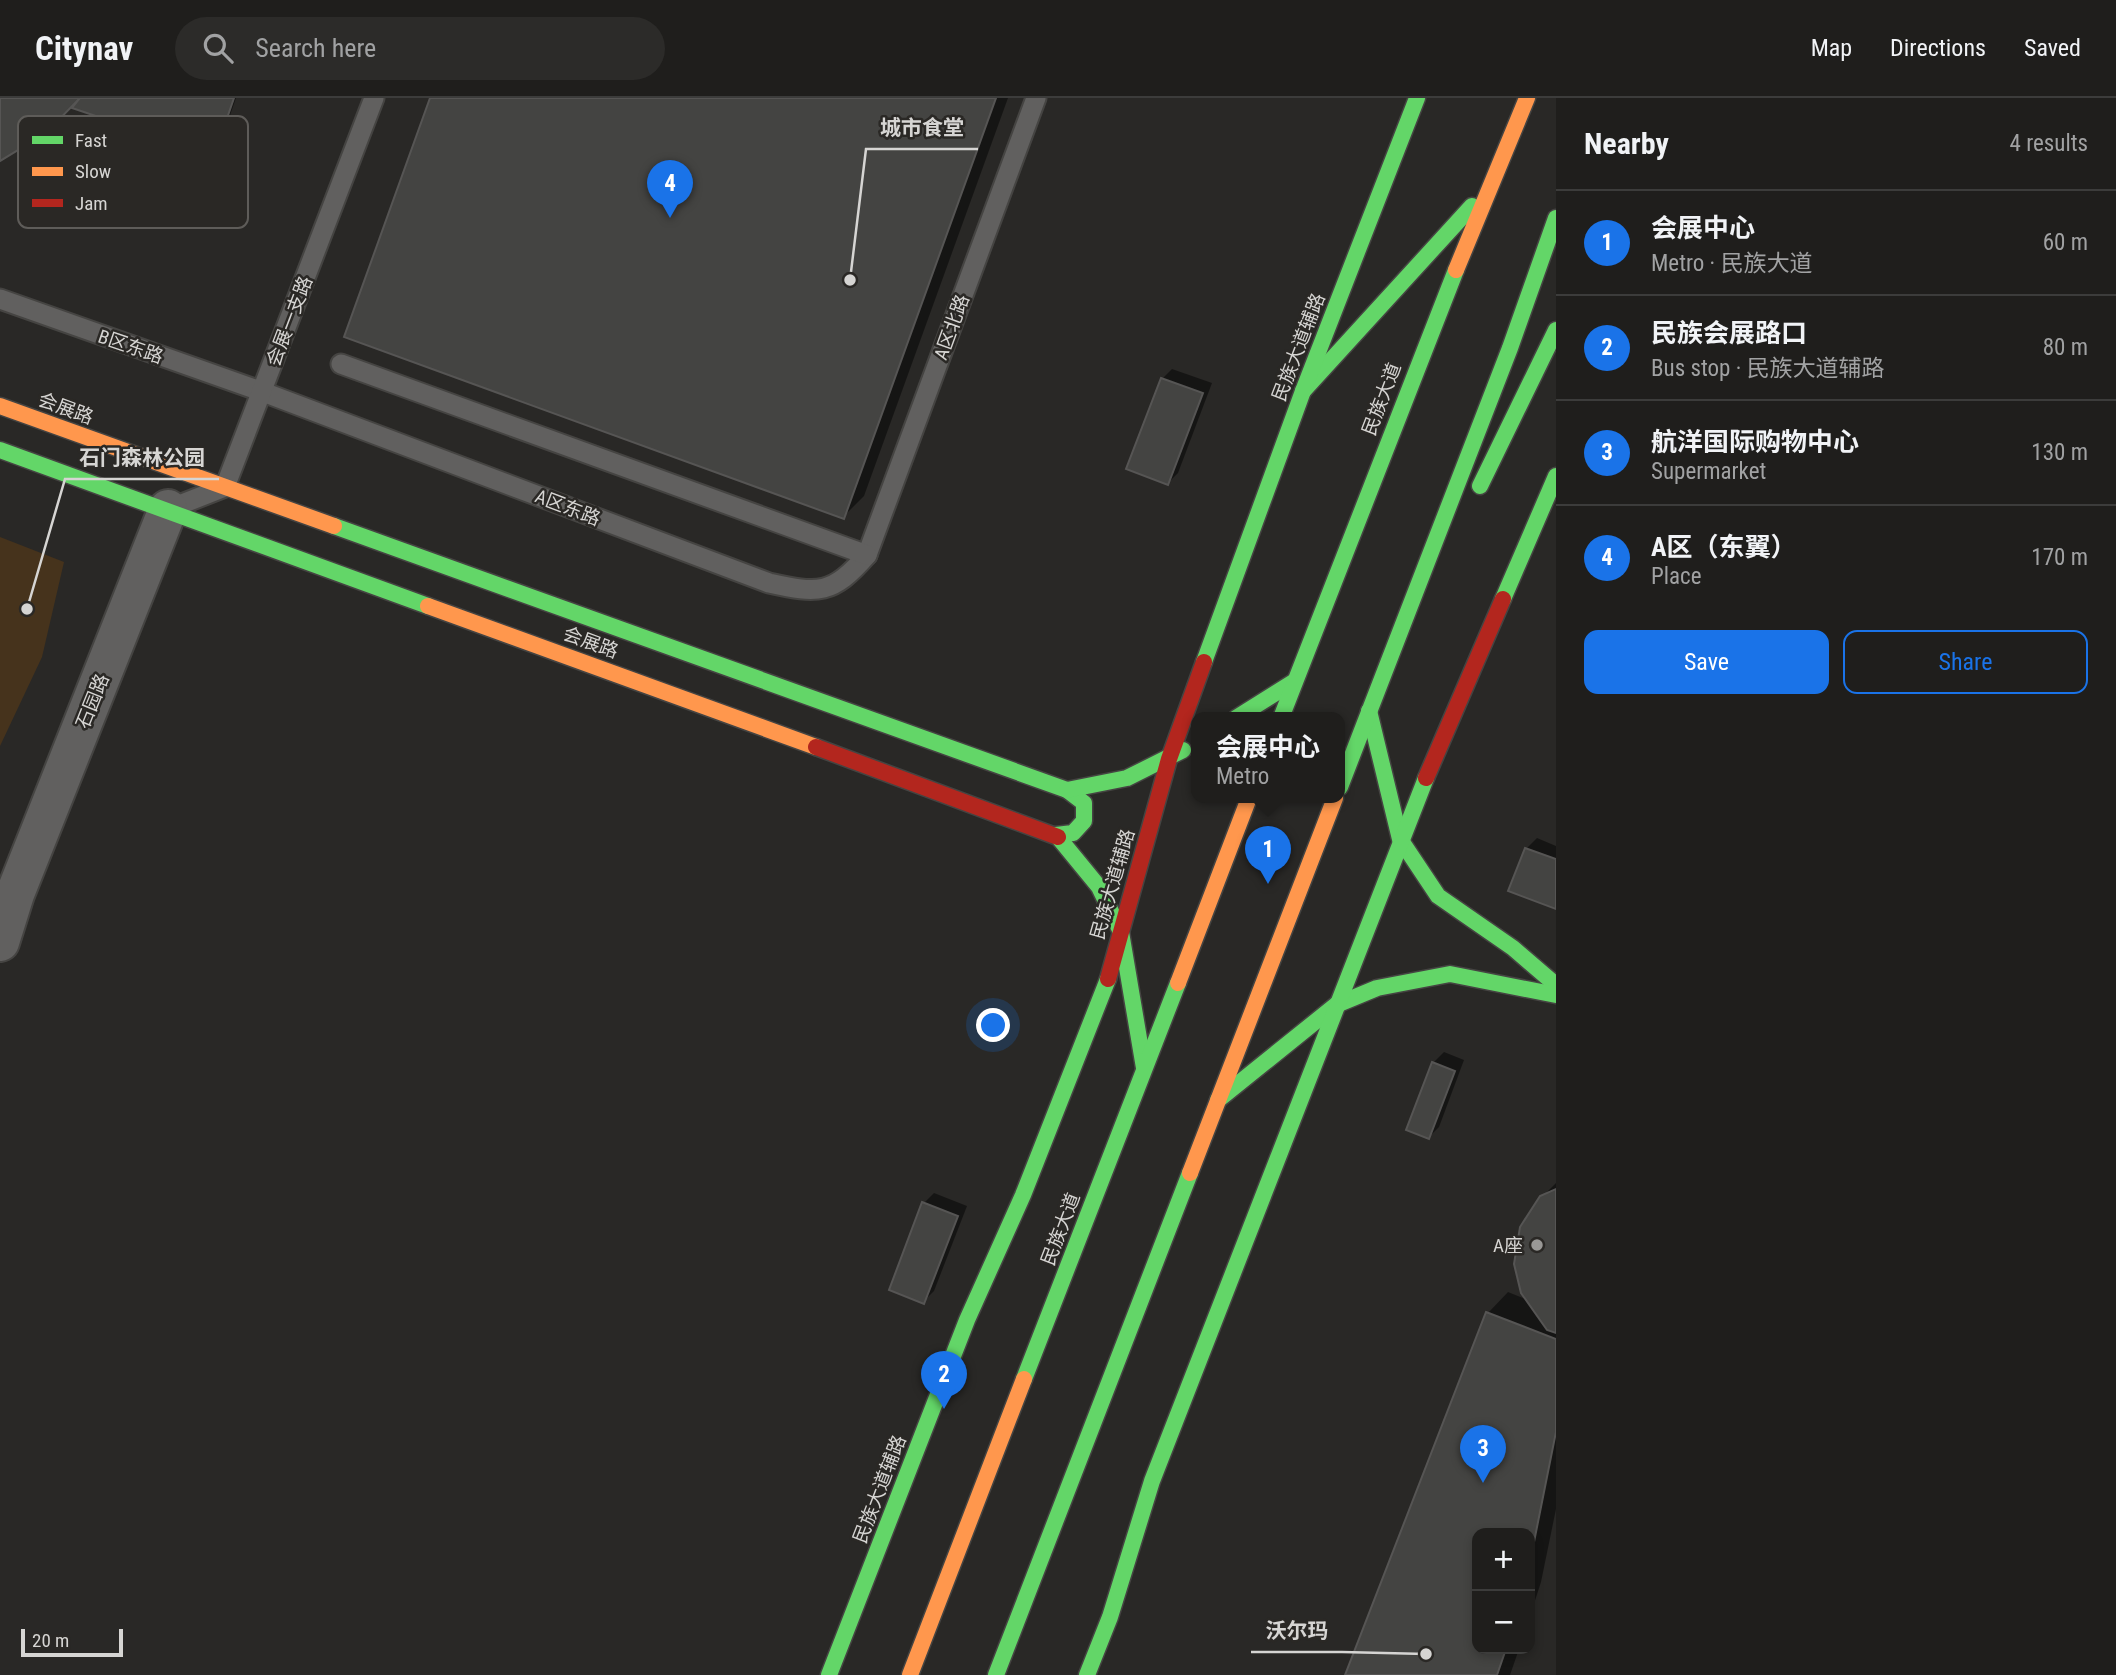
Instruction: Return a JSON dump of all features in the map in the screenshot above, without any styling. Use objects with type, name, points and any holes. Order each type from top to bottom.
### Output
[{"type":"main road","name":"民族大道辅路","points":[[830,1675],[967,1320],[1023,1195],[1107,982],[1169,759],[1303,391],[1417,98]]},
{"type":"main road","points":[[1303,391],[1491,185],[1510,98]]},
{"type":"main road","name":"民族大道","points":[[1283,712],[1435,319],[1527,98]]},
{"type":"main road","points":[[1345,774],[1510,348],[1556,218]]},
{"type":"main road","points":[[1471,504],[1550,360],[1556,330]]},
{"type":"main road","name":"会展路","points":[[0,406],[1067,790]]},
{"type":"main road","name":"会展路","points":[[0,450],[168,509],[1056,835]]},
{"type":"main road","points":[[1087,1675],[1110,1617],[1152,1481],[1400,839],[1556,476]]},
{"type":"main road","points":[[1453,540],[1369,711],[1400,839],[1438,897],[1513,948],[1556,985]]},
{"type":"main road","points":[[1246,712],[1295,681]]},
{"type":"main road","points":[[1067,790],[1110,785],[1169,759],[1191,745]]},
{"type":"main road","points":[[1056,835],[1073,833],[1084,821],[1083,803],[1067,790]]},
{"type":"main road","name":"民族大道","points":[[910,1675],[1248,803]]},
{"type":"main road","points":[[996,1675],[1333,803]]},
{"type":"main road","points":[[1056,835],[1098,887],[1121,932],[1144,1068]]},
{"type":"main road","points":[[1219,1100],[1336,1005],[1377,988],[1450,975],[1556,995]]},
{"type":"street","name":"石园路","points":[[0,942],[8,907],[168,509]]},
{"type":"lane","name":"会展一支路","points":[[225,487],[374,98]]},
{"type":"lane","name":"A区北路","points":[[867,555],[1036,98]]},
{"type":"lane","name":"B区东路","points":[[0,299],[263,392]]},
{"type":"lane","points":[[341,364],[867,555]]},
{"type":"lane","name":"A区东路","points":[[263,392],[769,583],[811,592],[847,578],[867,555]]},
{"type":"lane","points":[[168,509],[225,487]]},
{"type":"shaded area","points":[[0,537],[64,562],[42,657],[0,746]]},
{"type":"building","points":[[0,98],[80,98],[63,116],[18,116],[18,150],[0,161]]},
{"type":"building","points":[[80,98],[234,98],[228,116],[96,116],[72,108]]},
{"type":"building","points":[[430,98],[996,98],[844,519],[344,337]]},
{"type":"building","points":[[1161,378],[1203,393],[1168,485],[1126,469]]},
{"type":"building","points":[[1525,848],[1556,859],[1556,909],[1508,891]]},
{"type":"building","points":[[1432,1062],[1455,1071],[1429,1139],[1406,1130]]},
{"type":"building","name":"A座","points":[[1556,1189],[1556,1333],[1547,1330],[1521,1293],[1514,1264],[1520,1227],[1540,1196]]},
{"type":"building","points":[[922,1202],[958,1216],[924,1304],[889,1290]]},
{"type":"building","points":[[1486,1312],[1556,1339],[1556,1432],[1535,1537],[1535,1528],[1472,1528],[1472,1654],[1504,1654],[1497,1675],[1345,1675]]},
{"type":"traffic: fast","points":[[1204,662],[1303,391],[1417,98]]},
{"type":"traffic: fast","points":[[1303,391],[1472,206]]},
{"type":"traffic: fast","points":[[1345,774],[1510,348],[1556,218]]},
{"type":"traffic: fast","points":[[1283,712],[1456,270]]},
{"type":"traffic: fast","points":[[1480,486],[1556,330]]},
{"type":"traffic: fast","points":[[0,450],[428,606]]},
{"type":"traffic: fast","points":[[1503,599],[1556,476]]},
{"type":"traffic: fast","points":[[334,526],[1067,790],[1084,803],[1084,821],[1073,833],[1056,835]]},
{"type":"traffic: fast","points":[[1246,712],[1295,681]]},
{"type":"traffic: fast","points":[[1369,711],[1400,839],[1438,896],[1513,948],[1556,985]]},
{"type":"traffic: fast","points":[[1067,790],[1127,778],[1183,750]]},
{"type":"traffic: fast","points":[[1087,1675],[1110,1617],[1152,1481],[1426,778]]},
{"type":"traffic: fast","points":[[1058,837],[1099,887],[1121,932],[1144,1068]]},
{"type":"traffic: fast","points":[[1218,1100],[1336,1005],[1377,988],[1450,974],[1556,995]]},
{"type":"traffic: fast","points":[[829,1675],[967,1320],[1023,1195],[1108,979]]},
{"type":"traffic: fast","points":[[1024,1379],[1178,983]]},
{"type":"traffic: fast","points":[[996,1675],[1190,1173]]},
{"type":"traffic: slow","points":[[1456,270],[1527,98]]},
{"type":"traffic: slow","points":[[0,406],[334,526]]},
{"type":"traffic: slow","points":[[428,606],[816,747]]},
{"type":"traffic: slow","points":[[1178,983],[1247,803]]},
{"type":"traffic: slow","points":[[1190,1173],[1333,803]]},
{"type":"traffic: slow","points":[[910,1675],[1024,1379]]},
{"type":"traffic: jam","points":[[1426,778],[1503,599]]},
{"type":"traffic: jam","points":[[1108,979],[1169,759],[1204,662]]},
{"type":"traffic: jam","points":[[816,747],[1058,837]]},
{"type":"place","name":"A区（东翼）","points":[[670,218]]},
{"type":"place","name":"城市食堂","points":[[850,280]]},
{"type":"place","name":"石门森林公园","points":[[27,609]]},
{"type":"place","name":"会展中心","points":[[1268,884]]},
{"type":"place","name":"A座","points":[[1537,1245]]},
{"type":"place","name":"民族会展路口","points":[[944,1409]]},
{"type":"place","name":"航洋国际购物中心","points":[[1483,1483]]},
{"type":"place","name":"沃尔玛","points":[[1426,1654]]}]
